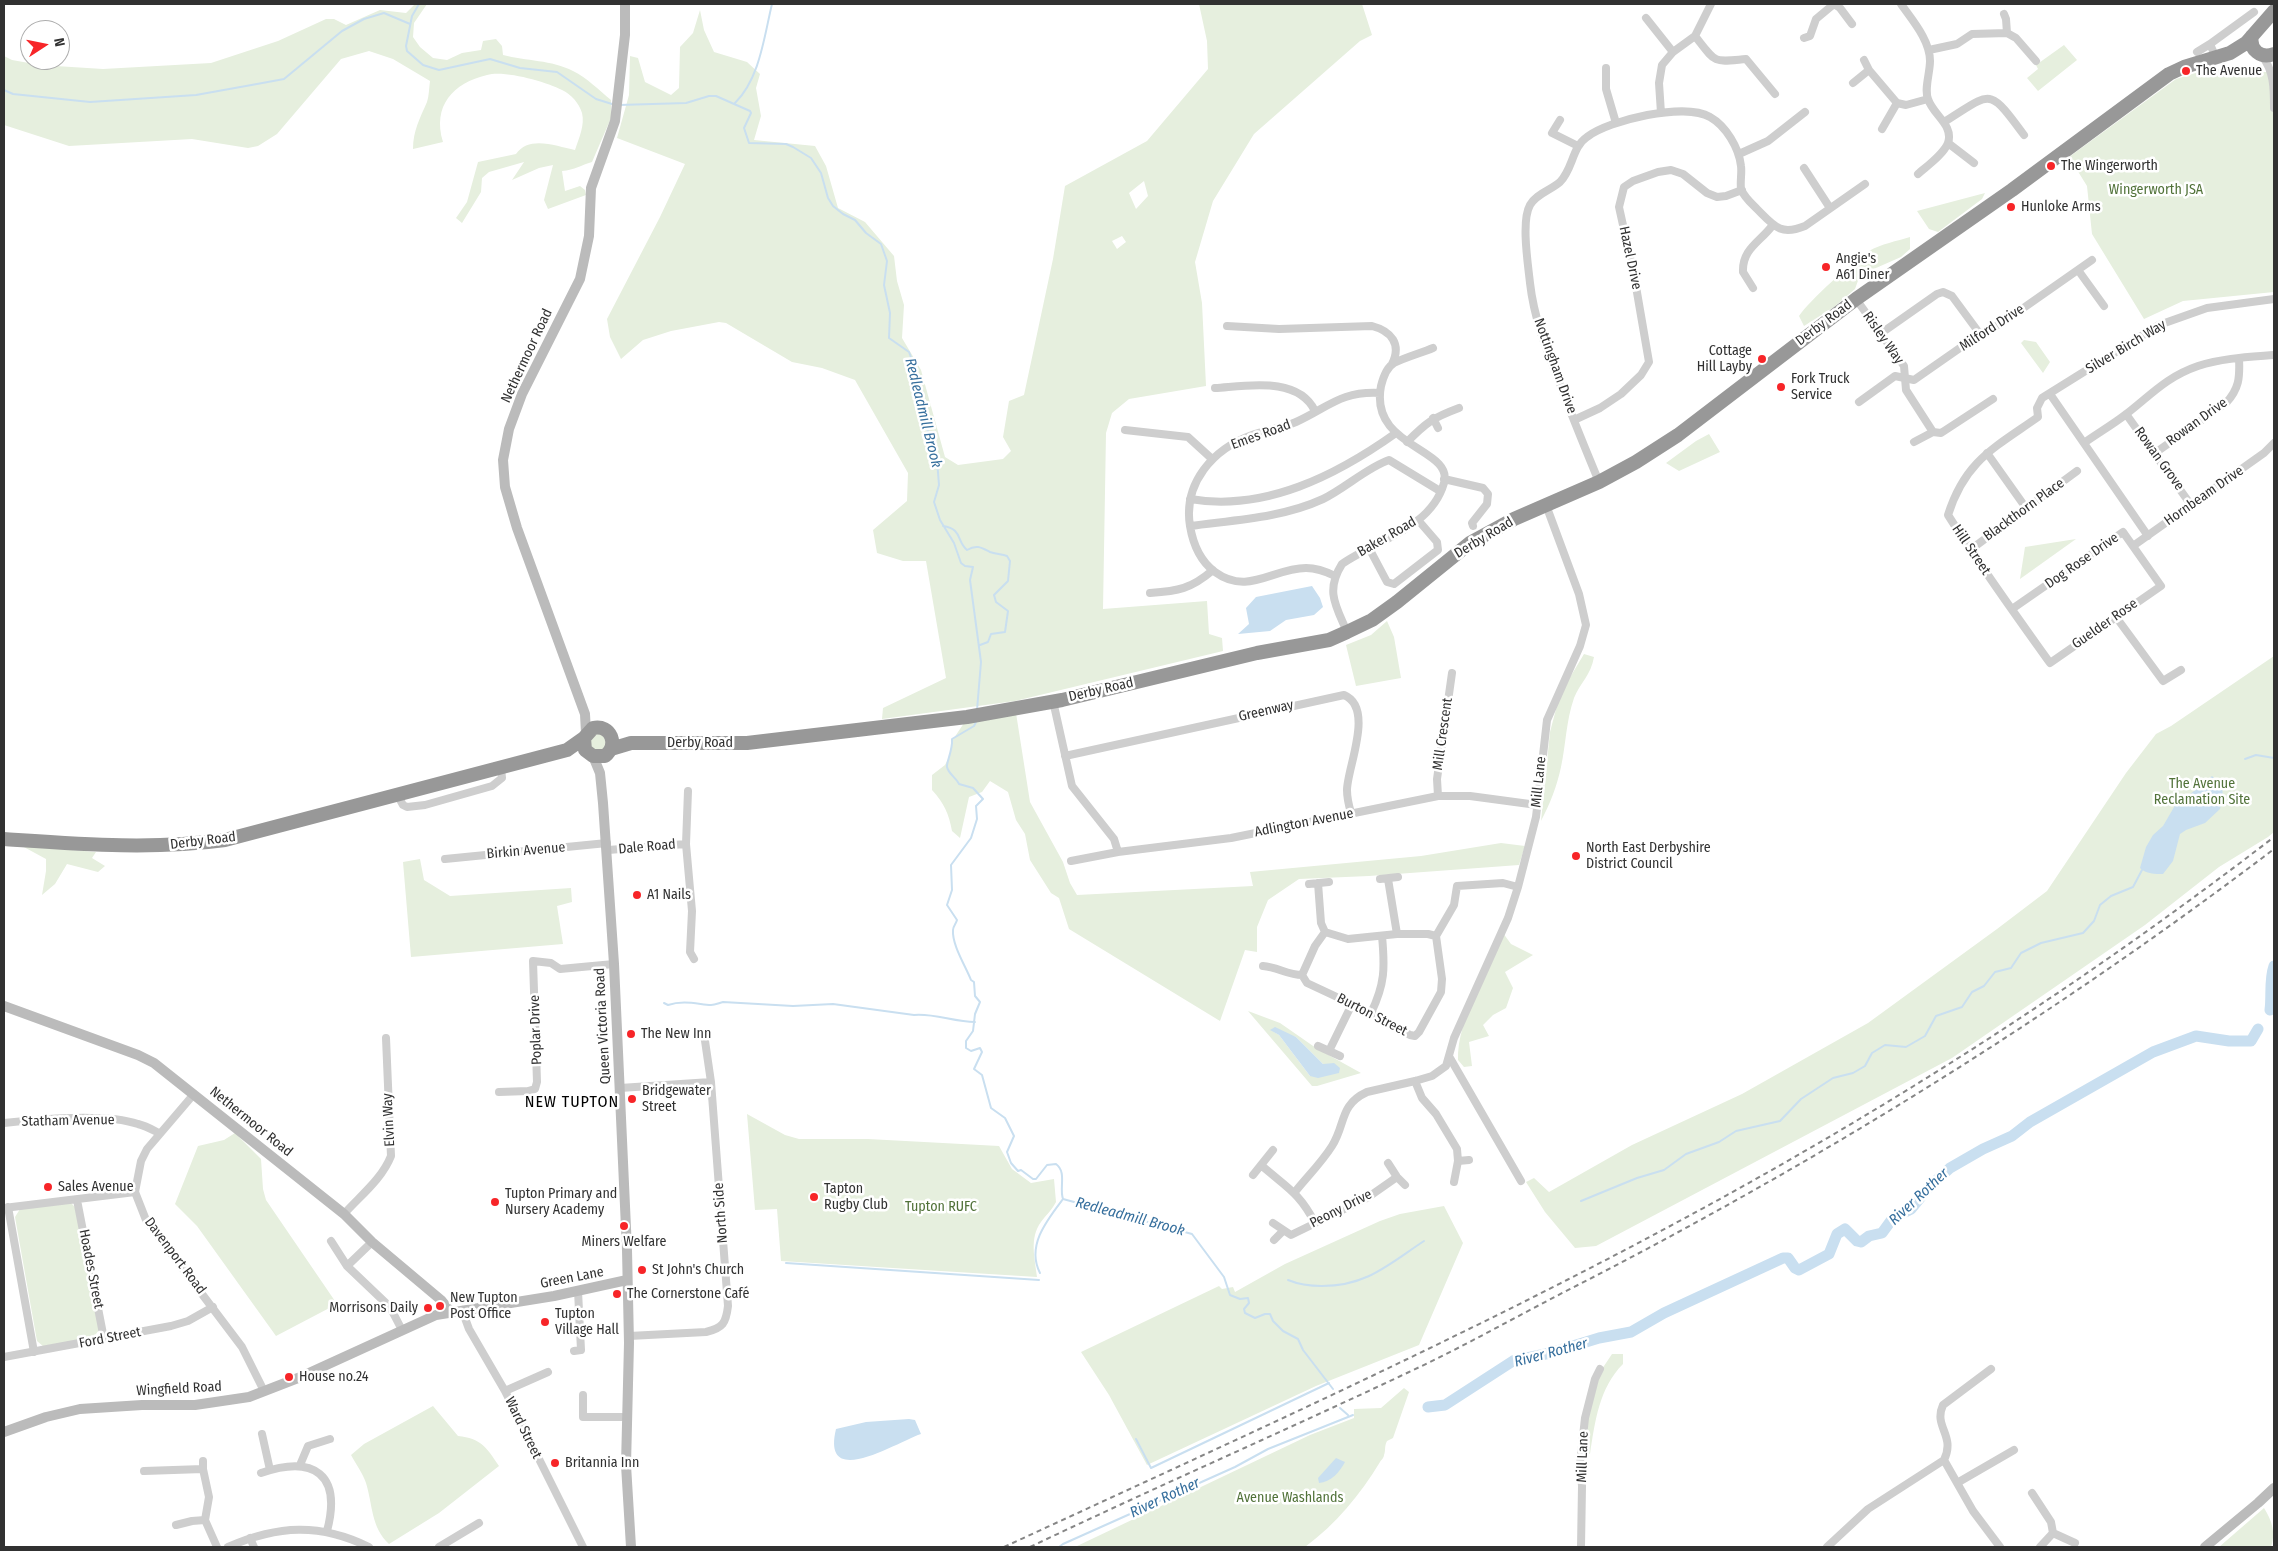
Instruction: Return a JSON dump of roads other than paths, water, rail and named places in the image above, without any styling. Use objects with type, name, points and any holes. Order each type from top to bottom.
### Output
[{"type":"highway","name":"Derby Road","points":[[601,750],[631,743],[747,743],[967,717],[1053,701],[1257,653],[1329,640],[1372,620],[1470,543],[1495,529],[1599,482],[1678,436],[1856,299],[2012,190],[2169,74],[2184,67],[2223,56],[2246,43],[2274,10]]},
{"type":"highway","points":[[2265,55],[2252,45],[2255,32],[2266,26],[2274,28]]},
{"type":"highway","name":"Derby Road","points":[[2223,56],[2265,55]]},
{"type":"highway","points":[[567,750],[589,733],[602,728],[601,750]]},
{"type":"highway","points":[[589,733],[584,746],[601,750]]},
{"type":"highway","name":"Derby Road","points":[[4,839],[128,847],[198,844],[225,840],[567,750]]},
{"type":"highway","points":[[567,750],[601,750]]},
{"type":"street","name":"Nethermoor Road","points":[[589,733],[585,714],[517,528],[505,487],[503,460],[509,429],[528,378],[580,279],[589,236],[591,188],[614,121],[625,35],[625,4]]},
{"type":"street","points":[[1661,113],[1658,83],[1662,65],[1673,52],[1695,36],[1711,4]]},
{"type":"street","points":[[1804,38],[1810,36],[1816,19],[1834,4],[1840,8],[1852,24]]},
{"type":"street","points":[[1901,4],[1921,33],[1929,50],[1928,99],[1948,130],[1948,143],[1918,174]]},
{"type":"street","points":[[2197,52],[2254,12]]},
{"type":"street","points":[[2004,14],[2007,33]]},
{"type":"street","points":[[1646,18],[1673,52]]},
{"type":"street","points":[[1929,50],[1957,44],[1972,34],[2007,33],[2016,38],[2036,61]]},
{"type":"street","points":[[1695,36],[1712,58],[1718,61],[1727,62],[1746,59],[1775,94]]},
{"type":"street","points":[[2210,44],[2223,56]]},
{"type":"street","points":[[2265,55],[2274,77],[2274,108]]},
{"type":"street","points":[[1864,60],[1869,70],[1897,103],[1906,105],[1928,99]]},
{"type":"street","points":[[1606,68],[1606,89],[1616,123]]},
{"type":"street","points":[[1853,83],[1869,70]]},
{"type":"street","points":[[1944,122],[1977,100],[1987,98],[1997,101],[2004,107],[2024,135]]},
{"type":"street","points":[[1882,129],[1897,103]]},
{"type":"street","points":[[1560,120],[1552,133],[1578,146],[1586,137],[1616,123],[1661,113],[1690,111],[1709,116],[1725,132],[1739,154],[1742,190],[1748,200],[1772,226],[1784,230],[1794,231],[1805,226],[1866,184]]},
{"type":"street","points":[[1739,154],[1768,140],[1805,112]]},
{"type":"street","points":[[1948,143],[1974,163]]},
{"type":"street","name":"Nottingham Drive","points":[[1578,146],[1568,172],[1560,182],[1530,205],[1526,232],[1532,295],[1542,338],[1599,482]]},
{"type":"street","points":[[1804,168],[1830,208]]},
{"type":"street","name":"Hazel Drive","points":[[1574,420],[1600,408],[1621,394],[1641,374],[1649,362],[1634,275],[1619,207],[1624,187],[1633,181],[1658,172],[1671,170],[1683,174],[1707,193],[1717,197],[1742,190]]},
{"type":"street","points":[[1753,288],[1743,272],[1745,256],[1748,250],[1772,226]]},
{"type":"street","name":"Milford Drive","points":[[1859,402],[1895,376],[1914,380],[1980,334],[2002,323],[2092,260]]},
{"type":"street","points":[[2078,270],[2104,306]]},
{"type":"street","points":[[1880,334],[1937,294],[1943,292],[1952,296],[1980,334]]},
{"type":"street","name":"Risley Way","points":[[1856,299],[1904,366],[1906,390],[1933,432]]},
{"type":"street","name":"Silver Birch Way","points":[[2068,383],[2159,325],[2207,308],[2274,299]]},
{"type":"street","points":[[1227,326],[1279,329],[1372,326],[1385,329],[1394,340],[1396,356],[1383,378],[1380,393],[1383,412],[1396,433],[1440,463],[1445,470],[1444,479],[1483,488],[1488,494],[1487,504],[1472,523],[1473,526]]},
{"type":"street","points":[[1392,364],[1433,348]]},
{"type":"street","points":[[2084,443],[2126,414],[2145,396],[2168,380],[2197,367],[2222,360],[2274,355]]},
{"type":"street","name":"Rowan Drive","points":[[2154,453],[2226,403],[2235,394],[2239,384],[2239,358]]},
{"type":"street","name":"Hill Street","points":[[2050,663],[1970,550],[1948,515],[1955,493],[1972,467],[2038,417],[2038,408],[2042,398],[2068,383]]},
{"type":"street","points":[[1215,388],[1260,385],[1294,391],[1310,402],[1315,411]]},
{"type":"street","name":"Emes Road","points":[[1335,576],[1306,568],[1260,580],[1231,581],[1212,570],[1201,558],[1193,540],[1188,506],[1199,476],[1211,458],[1234,442],[1295,422],[1335,400],[1360,392],[1380,393]]},
{"type":"street","points":[[2050,394],[2148,536]]},
{"type":"street","points":[[1914,442],[1933,432],[1941,433],[1993,399]]},
{"type":"street","points":[[1407,442],[1424,424],[1433,418],[1459,408]]},
{"type":"street","name":"Rowan Grove","points":[[2126,414],[2191,505]]},
{"type":"street","points":[[1433,418],[1438,428]]},
{"type":"street","points":[[1125,430],[1188,437],[1211,458]]},
{"type":"street","points":[[1190,499],[1236,502],[1274,494],[1313,482],[1369,452],[1396,433]]},
{"type":"street","name":"Hornbeam Drive","points":[[2133,546],[2264,454],[2274,443]]},
{"type":"street","points":[[1987,454],[2026,508]]},
{"type":"street","points":[[1190,526],[1250,518],[1298,507],[1322,499],[1389,460],[1440,491]]},
{"type":"street","name":"Blackthorn Place","points":[[1970,550],[2078,471]]},
{"type":"street","name":"Baker Road","points":[[1335,576],[1342,564],[1418,520],[1433,503],[1444,479]]},
{"type":"street","name":"Mill Lane","points":[[1450,1058],[1454,1038],[1508,918],[1518,887],[1528,853],[1537,805],[1546,720],[1580,646],[1586,625],[1579,594],[1546,505]]},
{"type":"street","points":[[1369,548],[1387,582],[1394,584],[1438,550],[1437,542],[1418,520]]},
{"type":"street","name":"Dog Rose Drive","points":[[2012,609],[2123,532],[2161,586]]},
{"type":"street","points":[[1150,593],[1180,591],[1200,581],[1212,570]]},
{"type":"street","points":[[1335,576],[1332,593],[1347,632]]},
{"type":"street","name":"Guelder Rose","points":[[2050,663],[2161,586]]},
{"type":"street","points":[[2116,617],[2163,681],[2181,670]]},
{"type":"street","name":"Mill Crescent","points":[[1438,796],[1436,778],[1452,673]]},
{"type":"street","name":"Greenway","points":[[1065,756],[1344,694],[1349,697],[1355,708],[1358,721],[1358,736],[1347,789],[1351,814]]},
{"type":"street","points":[[1053,701],[1072,786],[1114,839],[1118,852]]},
{"type":"street","name":"Queen Victoria Road","points":[[601,750],[600,773],[607,847],[620,1088],[629,1336],[627,1492],[631,1547]]},
{"type":"street","points":[[688,791],[686,844],[692,911],[690,952],[694,959]]},
{"type":"street","name":"Adlington Avenue","points":[[1072,861],[1118,852],[1231,838],[1438,796],[1470,796],[1537,805]]},
{"type":"street","name":"Dale Road","points":[[607,847],[686,844]]},
{"type":"street","name":"Birkin Avenue","points":[[445,859],[607,847]]},
{"type":"street","points":[[1380,879],[1398,877]]},
{"type":"street","points":[[1388,879],[1397,934]]},
{"type":"street","points":[[1309,884],[1329,882]]},
{"type":"street","points":[[1318,883],[1321,923],[1325,932],[1348,939],[1397,934],[1428,934],[1436,936],[1454,905],[1457,886],[1503,883],[1518,887]]},
{"type":"street","points":[[1302,975],[1315,946],[1325,932]]},
{"type":"street","points":[[1371,1013],[1383,984],[1382,936]]},
{"type":"street","name":"Burton Street","points":[[1263,966],[1276,968],[1293,975],[1302,975],[1307,982],[1415,1036],[1420,1032],[1441,992],[1442,985],[1436,936]]},
{"type":"street","name":"Poplar Drive","points":[[499,1092],[528,1091],[535,1089],[537,1082],[533,962],[551,963],[560,969],[614,964]]},
{"type":"street","points":[[1329,1051],[1352,1004]]},
{"type":"street","name":"Nethermoor Road","points":[[4,1006],[138,1055],[154,1063],[344,1214],[372,1242],[441,1300],[450,1311]]},
{"type":"street","name":"North Side","points":[[629,1336],[706,1332],[718,1329],[727,1319],[728,1306],[711,1082],[704,1034]]},
{"type":"street","name":"Elvin Way","points":[[344,1214],[378,1177],[386,1167],[391,1156],[386,1038]]},
{"type":"street","points":[[1318,1046],[1340,1056]]},
{"type":"street","points":[[1295,1192],[1332,1146],[1349,1103],[1366,1092],[1415,1082],[1440,1072],[1450,1058]]},
{"type":"street","points":[[1450,1058],[1521,1181]]},
{"type":"street","points":[[620,1088],[711,1082]]},
{"type":"street","points":[[1415,1082],[1422,1098],[1448,1132],[1457,1149],[1458,1161],[1454,1182]]},
{"type":"street","points":[[34,1352],[6,1208],[135,1192],[141,1162],[147,1149],[194,1094]]},
{"type":"street","name":"Statham Avenue","points":[[4,1123],[45,1120],[108,1120],[138,1123],[160,1134]]},
{"type":"street","points":[[1253,1174],[1273,1150]]},
{"type":"street","points":[[1458,1161],[1469,1160]]},
{"type":"street","points":[[1388,1163],[1405,1185]]},
{"type":"street","points":[[1260,1165],[1295,1192],[1302,1200],[1315,1223]]},
{"type":"street","name":"Peony Drive","points":[[1283,1231],[1291,1235],[1367,1198],[1397,1177]]},
{"type":"street","name":"Davenport Road","points":[[135,1192],[146,1220],[213,1306],[242,1347],[264,1391]]},
{"type":"street","name":"Hoades Street","points":[[77,1200],[104,1339]]},
{"type":"street","points":[[1273,1223],[1283,1231],[1274,1240]]},
{"type":"street","points":[[331,1242],[348,1266],[390,1307],[402,1330]]},
{"type":"street","points":[[348,1266],[372,1242]]},
{"type":"street","name":"Green Lane","points":[[462,1310],[486,1308],[627,1280]]},
{"type":"street","points":[[578,1291],[578,1350]]},
{"type":"street","name":"Ford Street","points":[[4,1356],[171,1326],[188,1321],[213,1306]]},
{"type":"street","name":"Wingfield Road","points":[[4,1432],[46,1417],[80,1409],[195,1404],[249,1397],[298,1378],[436,1315],[462,1310]]},
{"type":"street","name":"Ward Street","points":[[462,1310],[469,1329],[505,1390],[583,1547]]},
{"type":"street","name":"Mill Lane","points":[[1581,1547],[1582,1486],[1580,1464],[1585,1418],[1595,1379],[1600,1369]]},
{"type":"street","points":[[1827,1547],[1868,1510],[1944,1460],[1948,1450],[1948,1440],[1941,1424],[1939,1413],[1943,1405],[1991,1369]]},
{"type":"street","points":[[505,1390],[548,1372]]},
{"type":"street","points":[[583,1395],[583,1417],[627,1417]]},
{"type":"street","points":[[262,1434],[270,1470]]},
{"type":"street","points":[[300,1465],[308,1446],[330,1439]]},
{"type":"street","points":[[1957,1483],[2014,1450]]},
{"type":"street","points":[[1944,1460],[1973,1511],[2000,1547]]},
{"type":"street","points":[[144,1471],[203,1465],[209,1497],[205,1520],[217,1547]]},
{"type":"street","points":[[261,1473],[300,1465],[317,1473],[325,1480],[330,1490],[332,1512],[327,1531]]},
{"type":"street","points":[[2205,1547],[2274,1488]]},
{"type":"street","points":[[2032,1493],[2051,1522],[2053,1533]]},
{"type":"street","points":[[176,1525],[205,1520]]},
{"type":"street","points":[[439,1547],[479,1523]]},
{"type":"street","points":[[228,1547],[274,1531],[295,1529],[327,1531],[351,1538],[369,1547]]},
{"type":"street","points":[[2053,1533],[2075,1543]]},
{"type":"street","points":[[2040,1547],[2053,1533]]},
{"type":"street","points":[[250,1538],[254,1547]]},
{"type":"water","points":[[1312,586],[1320,598],[1323,607],[1314,615],[1286,620],[1270,631],[1238,634],[1249,624],[1246,608],[1256,597]]},
{"type":"water","points":[[2212,776],[2222,785],[2223,797],[2220,809],[2205,823],[2180,834],[2173,861],[2163,874],[2142,870],[2140,868],[2146,847],[2153,835],[2163,826],[2177,802],[2188,796]]},
{"type":"water","points":[[1275,1027],[1296,1037],[1323,1064],[1334,1063],[1340,1068],[1339,1073],[1318,1078],[1310,1076],[1279,1035],[1270,1030]]},
{"type":"water","points":[[915,1420],[921,1434],[864,1458],[850,1460],[840,1457],[834,1447],[836,1429],[866,1422]]},
{"type":"water","points":[[1336,1458],[1345,1462],[1343,1466],[1331,1479],[1319,1483],[1318,1478]]},
{"type":"waterway","points":[[419,4],[412,16],[406,46],[407,51],[423,65],[439,70],[490,59],[520,68],[557,72],[596,99],[612,104]]},
{"type":"waterway","points":[[735,103],[750,82],[756,69],[772,4]]},
{"type":"waterway","points":[[4,90],[13,94],[90,102],[196,95],[284,79],[342,31],[364,19],[384,13],[410,24]]},
{"type":"waterway","name":"Redleadmill Brook","points":[[619,105],[686,103],[709,96],[716,96],[750,111],[751,113],[744,128],[749,143],[786,144],[811,158],[821,173],[828,198],[833,206],[855,220],[866,233],[881,244],[887,261],[884,285],[890,313],[889,338],[909,352],[912,360],[912,370],[923,395],[923,416],[937,460],[939,485],[934,502],[940,520],[954,543],[961,563],[965,566],[973,567],[970,580],[981,662],[977,710]]},
{"type":"waterway","points":[[943,526],[954,530],[967,550],[979,547],[992,553],[1007,556],[1010,561],[1008,581],[994,595],[996,602],[1008,611],[1005,632],[991,634],[988,642],[980,645]]},
{"type":"waterway","name":"Redleadmill Brook","points":[[977,720],[974,726],[952,739],[947,765],[949,771],[959,784],[973,788],[983,799],[976,806],[977,819],[971,838],[951,865],[952,890],[947,905],[957,920],[953,927],[953,936],[971,980],[974,982],[975,996],[980,1002],[975,1014],[973,1031],[966,1041],[966,1048],[971,1051],[980,1048],[982,1052],[974,1069],[982,1075],[991,1108],[1005,1118],[1014,1136],[1007,1152],[1011,1163],[1018,1171],[1021,1170],[1033,1179],[1036,1179],[1047,1165],[1056,1164],[1061,1171],[1063,1199],[1192,1234],[1224,1277],[1230,1295],[1240,1299],[1248,1298],[1249,1303],[1244,1309],[1245,1313],[1255,1318],[1270,1314],[1273,1321],[1283,1331],[1298,1339],[1303,1350],[1333,1389]]},
{"type":"waterway","points":[[2245,759],[2256,755],[2274,758]]},
{"type":"waterway","points":[[1581,1201],[1637,1178],[1664,1170],[1686,1154],[1719,1142],[1736,1131],[1780,1121],[1801,1099],[1833,1078],[1853,1073],[1865,1066],[1872,1053],[1885,1045],[1906,1047],[1925,1036],[1936,1016],[1962,1007],[1972,992],[1984,986],[1995,972],[2011,968],[2021,953],[2041,943],[2083,933],[2094,921],[2100,905],[2111,896],[2133,887],[2142,870]]},
{"type":"waterway","name":"River Rother","points":[[2270,1010],[2274,966]]},
{"type":"waterway","points":[[664,1003],[668,1005],[685,1003],[711,1005],[723,1002],[793,1006],[833,1004],[975,1022]]},
{"type":"waterway","name":"River Rother","points":[[1428,1407],[1445,1405],[1513,1361],[1550,1353],[1599,1338],[1631,1332],[1664,1313],[1783,1258],[1788,1258],[1795,1268],[1799,1270],[1829,1254],[1837,1234],[1845,1229],[1857,1241],[1861,1242],[1869,1236],[1882,1233],[1893,1218],[1911,1209],[1929,1187],[1950,1168],[1983,1149],[2012,1136],[2030,1122],[2153,1052],[2196,1036],[2229,1041],[2251,1041],[2258,1029]]},
{"type":"waterway","points":[[1040,1273],[1036,1263],[1037,1243],[1045,1225],[1063,1199]]},
{"type":"waterway","points":[[1288,1280],[1317,1286],[1352,1282],[1377,1272],[1424,1241]]},
{"type":"waterway","points":[[786,1263],[1039,1280]]},
{"type":"waterway","points":[[1136,1439],[1151,1468],[1329,1383]]},
{"type":"waterway","name":"Redleadmill Brook","points":[[1340,1408],[1348,1415]]},
{"type":"waterway","name":"River Rother","points":[[1059,1547],[1235,1467],[1268,1449],[1353,1415]]},
{"type":"railway","points":[[1004,1547],[1383,1371],[1570,1278],[1754,1180],[1889,1101],[2020,1018],[2149,930],[2274,837]]},
{"type":"railway","points":[[1030,1547],[1465,1345],[1666,1239],[1756,1189],[1846,1137],[2021,1028],[2191,911],[2274,849]]},
{"type":"place","name":"The Avenue","points":[[2186,71]]},
{"type":"place","name":"The Wingerworth","points":[[2051,166]]},
{"type":"place","name":"Hunloke Arms","points":[[2011,207]]},
{"type":"place","name":"Angie's A61 Diner","points":[[1826,267]]},
{"type":"place","name":"Cottage Hill Layby","points":[[1762,359]]},
{"type":"place","name":"Fork Truck Service","points":[[1781,387]]},
{"type":"place","name":"North East Derbyshire District Council","points":[[1576,856]]},
{"type":"place","name":"A1 Nails","points":[[637,895]]},
{"type":"place","name":"The New Inn","points":[[631,1034]]},
{"type":"place","name":"Bridgewater Street","points":[[632,1099]]},
{"type":"place","name":"Sales Avenue","points":[[48,1187]]},
{"type":"place","name":"Tapton Rugby Club","points":[[814,1197]]},
{"type":"place","name":"Tupton Primary and Nursery Academy","points":[[495,1202]]},
{"type":"place","name":"Miners Welfare","points":[[624,1226]]},
{"type":"place","name":"St John's Church","points":[[642,1270]]},
{"type":"place","name":"The Cornerstone Café","points":[[617,1294]]},
{"type":"place","name":"New Tupton Post Office","points":[[440,1306]]},
{"type":"place","name":"Morrisons Daily","points":[[428,1308]]},
{"type":"place","name":"Tupton Village Hall","points":[[545,1322]]},
{"type":"place","name":"House no.24","points":[[289,1377]]},
{"type":"place","name":"Britannia Inn","points":[[555,1463]]},
{"type":"district","name":"NEW TUPTON","points":[[572,1103]]},
{"type":"park label","name":"Wingerworth JSA","points":[[2156,190]]},
{"type":"park label","name":"The Avenue Reclamation Site","points":[[2202,792]]},
{"type":"park label","name":"Tupton RUFC","points":[[941,1207]]},
{"type":"park label","name":"Avenue Washlands","points":[[1290,1498]]}]
